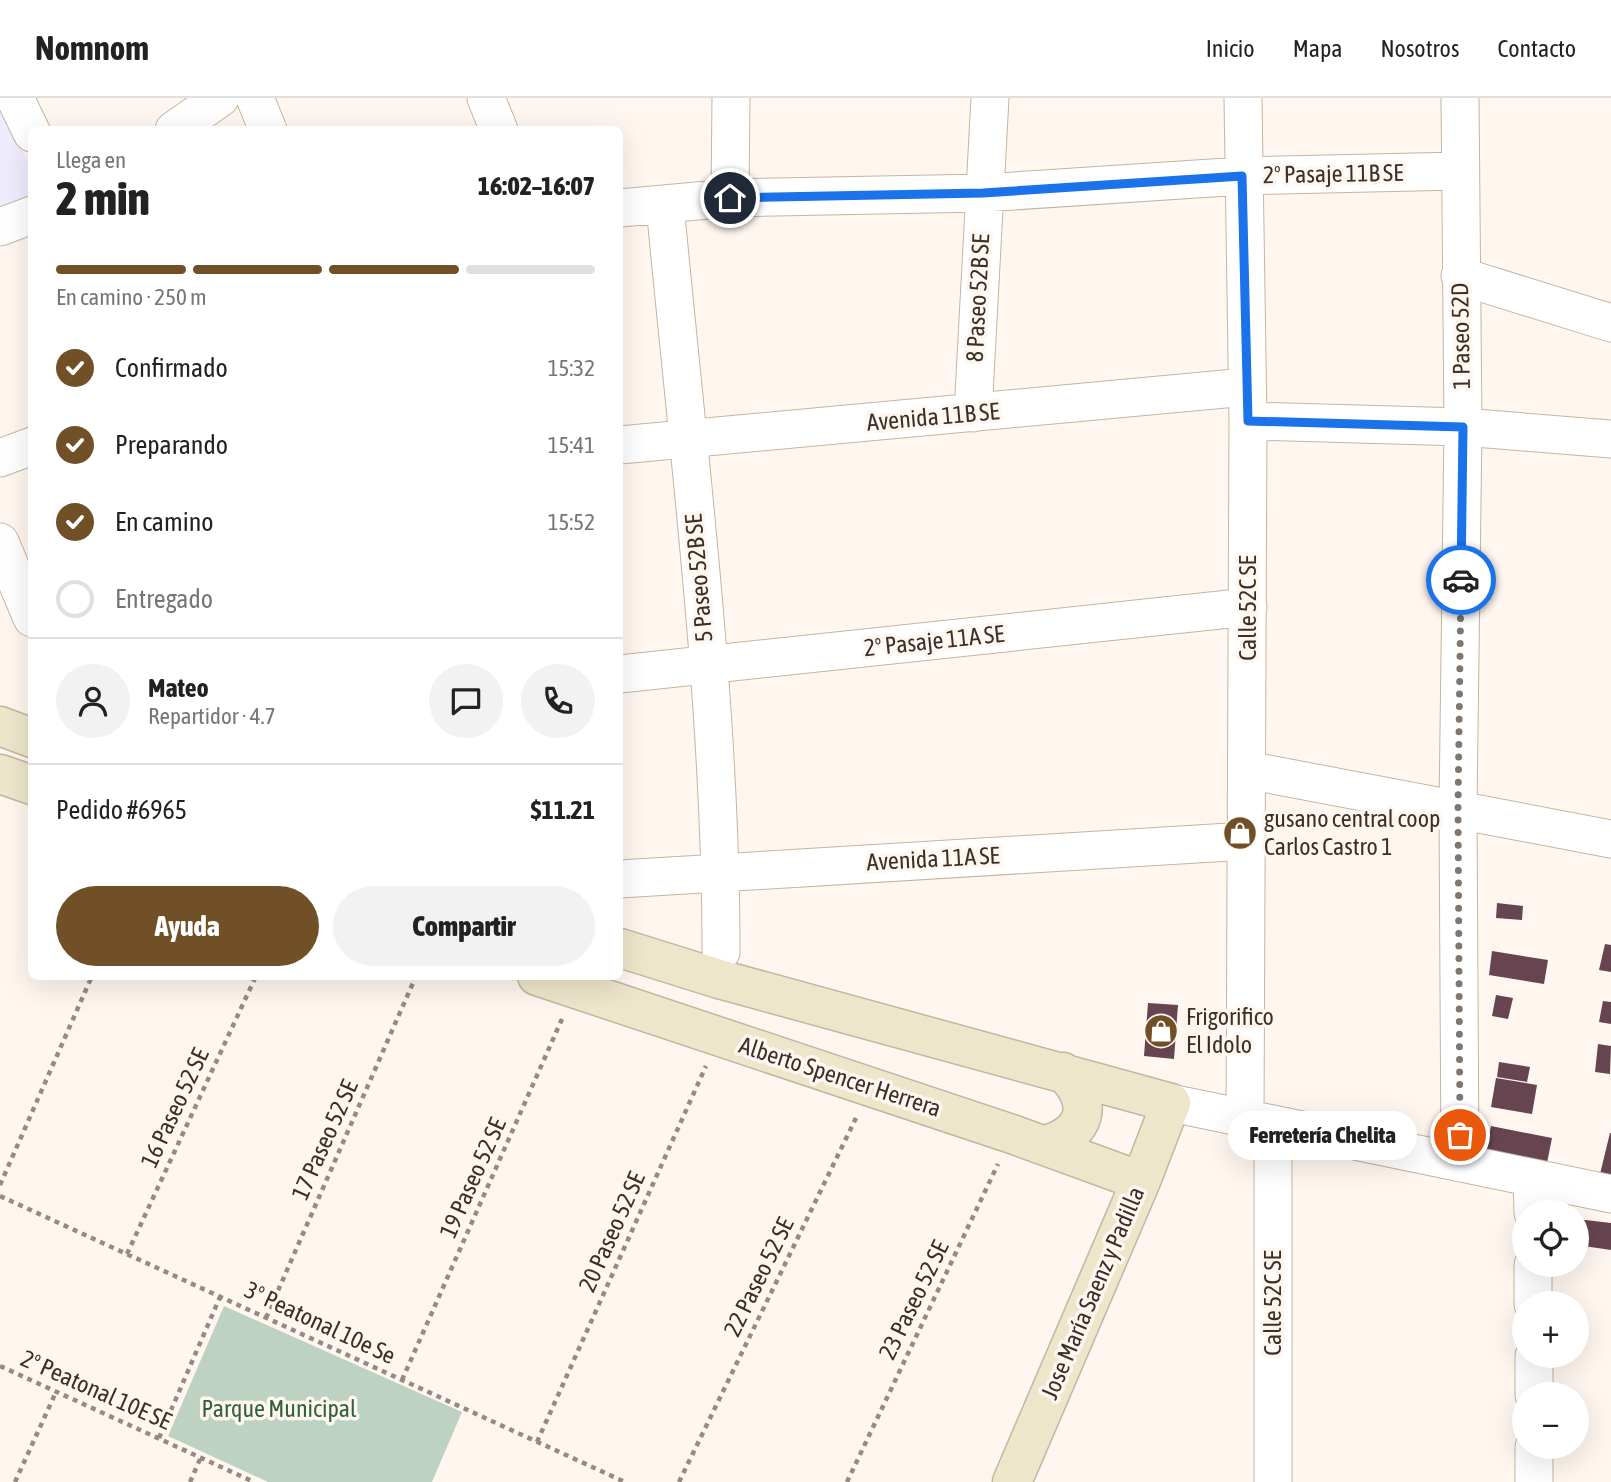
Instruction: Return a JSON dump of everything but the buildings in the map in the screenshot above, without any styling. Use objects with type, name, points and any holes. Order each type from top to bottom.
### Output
[{"type":"street","points":[[15,98],[29,126]]},
{"type":"street","points":[[180,126],[220,98]]},
{"type":"street","points":[[254,98],[266,126]]},
{"type":"street","points":[[486,98],[497,126]]},
{"type":"street","points":[[730,198],[731,98]]},
{"type":"street","name":"8 Paseo 52B SE","points":[[973,413],[990,98]]},
{"type":"street","name":"Calle 52C SE","points":[[1242,98],[1247,404],[1246,841],[1273,1482]]},
{"type":"street","name":"1 Paseo 52D","points":[[1460,98],[1463,427],[1458,808],[1460,1163]]},
{"type":"street","name":"2° Pasaje 11B SE","points":[[623,208],[730,198],[983,193],[1242,176],[1460,171]]},
{"type":"street","name":"5 Paseo 52B SE","points":[[665,205],[706,666],[721,871],[721,952]]},
{"type":"street","points":[[0,227],[28,216]]},
{"type":"street","points":[[1460,276],[1611,323]]},
{"type":"street","name":"Avenida 11B SE","points":[[623,445],[973,413],[1247,404],[1463,427],[1611,439]]},
{"type":"street","points":[[0,458],[28,448]]},
{"type":"street","points":[[0,542],[28,608]]},
{"type":"street","name":"2° Pasaje 11A SE","points":[[623,674],[1248,607]]},
{"type":"street","points":[[0,726],[28,736]]},
{"type":"street","points":[[1247,770],[1611,839]]},
{"type":"street","points":[[0,774],[28,784]]},
{"type":"street","name":"Avenida 11A SE","points":[[623,879],[1246,841]]},
{"type":"street","points":[[623,949],[719,979],[1171,1103],[1460,1163],[1532,1195],[1611,1194]]},
{"type":"street","name":"Alberto Spencer Herrera","points":[[548,980],[1029,1140],[1141,1181]]},
{"type":"street","points":[[1029,1140],[1065,1140],[1079,1126],[1084,1106],[1078,1086],[1063,1072]]},
{"type":"street","name":"Jose María Saenz y Padilla","points":[[1012,1482],[1141,1181],[1171,1103]]},
{"type":"street","points":[[1534,1459],[1534,1482]]},
{"type":"path","points":[[0,1185],[90,980]]},
{"type":"path","name":"16 Paseo 52 SE","points":[[127,1254],[254,980]]},
{"type":"path","name":"17 Paseo 52 SE","points":[[266,1318],[414,980]]},
{"type":"path","name":"19 Paseo 52 SE","points":[[402,1380],[575,990]]},
{"type":"path","name":"20 Paseo 52 SE","points":[[537,1442],[719,1037]]},
{"type":"path","name":"22 Paseo 52 SE","points":[[679,1482],[870,1088]]},
{"type":"path","name":"23 Paseo 52 SE","points":[[847,1482],[1029,1140]]},
{"type":"path","name":"3° Peatonal 10e Se","points":[[0,1196],[625,1482]]},
{"type":"path","points":[[159,1438],[220,1297]]},
{"type":"path","name":"2° Peatonal 10E SE","points":[[0,1366],[254,1482]]},
{"type":"path","points":[[16,1482],[56,1392]]},
{"type":"path","points":[[190,1482],[201,1457]]},
{"type":"shaded area","points":[[0,102],[28,163],[28,199],[0,210]]},
{"type":"green space","name":"Parque Municipal","points":[[224,1306],[462,1412],[432,1482],[268,1482],[168,1436]]},
{"type":"way so far","points":[[1460,1135],[1458,808],[1461,580]]},
{"type":"place","name":"gusano central coop Carlos Castro 1","points":[[1240,833]]},
{"type":"place","name":"Frigorifico El Idolo","points":[[1161,1031]]},
{"type":"place","name":"Ferretería Chelita","points":[[1460,1135]]},
{"type":"route","points":[[730,198],[983,193],[1242,176],[1248,421],[1463,427],[1461,580]]}]
